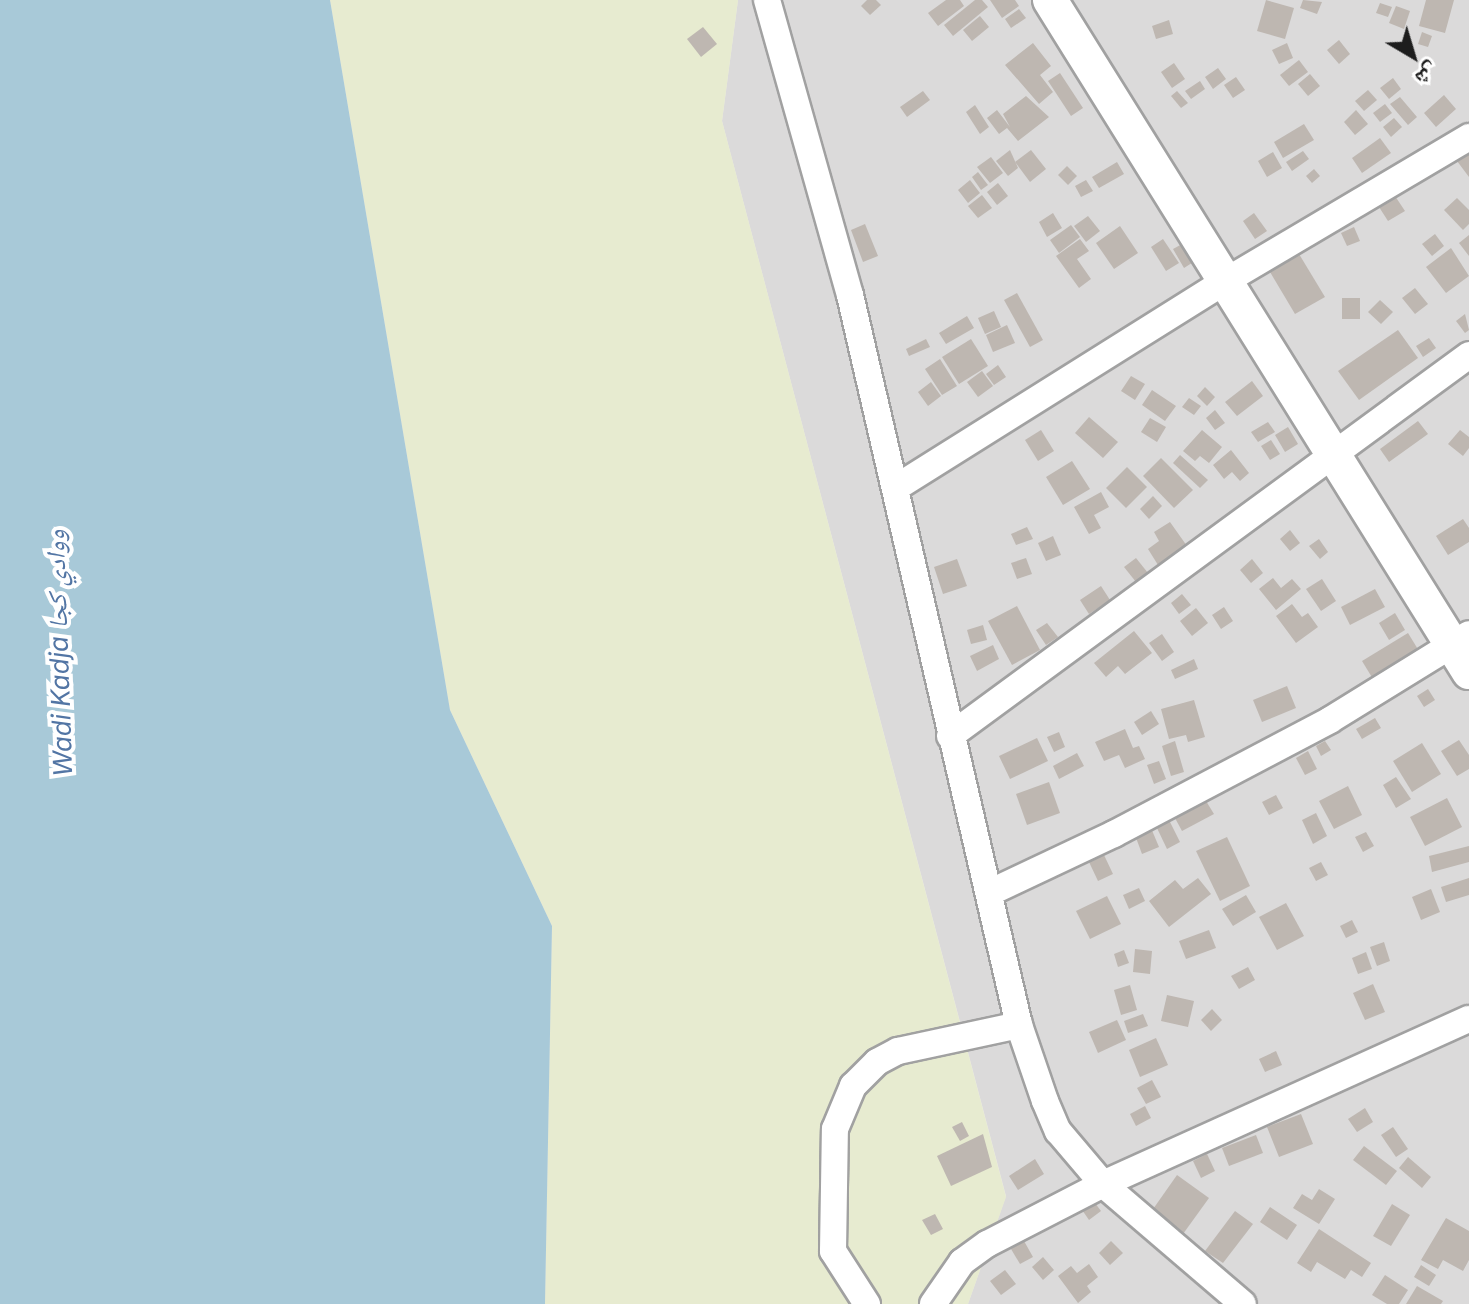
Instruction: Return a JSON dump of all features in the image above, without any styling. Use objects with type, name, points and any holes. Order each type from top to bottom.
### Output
[{"type":"street","points":[[767,0],[850,295],[897,487],[950,736],[1019,1025],[1058,1131],[1103,1184],[1243,1304]]},
{"type":"street","points":[[989,893],[1114,834],[1464,651],[1334,456],[1050,0]]},
{"type":"street","points":[[897,487],[1224,282],[1469,137]]},
{"type":"street","points":[[950,736],[1469,355]]},
{"type":"street","points":[[933,1304],[962,1262],[987,1244],[1103,1184],[1469,1019]]},
{"type":"street","points":[[867,1304],[833,1251],[835,1129],[853,1086],[877,1062],[898,1051],[1019,1025]]},
{"type":"shaded area","points":[[738,0],[1469,0],[1469,1304],[968,1304],[1006,1196],[722,121]]},
{"type":"green space","points":[[330,0],[738,0],[722,121],[1006,1197],[968,1304],[545,1304],[552,926],[450,710]]},
{"type":"water","name":"Wadi Kadja ووادي كجا","points":[[0,0],[330,0],[450,710],[552,926],[545,1304],[0,1304]]},
{"type":"building","points":[[867,0],[876,0],[881,5],[870,15],[861,6]]},
{"type":"building","points":[[946,0],[960,0],[964,6],[938,26],[928,13]]},
{"type":"building","points":[[975,0],[982,0],[988,7],[953,36],[944,25]]},
{"type":"building","points":[[990,0],[1015,0],[1019,6],[1002,18]]},
{"type":"building","points":[[1266,0],[1294,8],[1285,39],[1257,31]]},
{"type":"building","points":[[1303,0],[1322,2],[1317,14],[1300,8]]},
{"type":"building","points":[[1426,0],[1454,0],[1445,33],[1419,26]]},
{"type":"building","points":[[1380,3],[1392,7],[1388,17],[1376,13]]},
{"type":"building","points":[[1396,6],[1410,11],[1404,29],[1389,23]]},
{"type":"building","points":[[1019,9],[1026,18],[1011,28],[1005,19]]},
{"type":"building","points":[[980,16],[989,27],[972,41],[963,30]]},
{"type":"building","points":[[1169,20],[1173,34],[1156,39],[1152,26]]},
{"type":"building","points":[[703,27],[717,44],[701,57],[687,39]]},
{"type":"building","points":[[1422,32],[1432,36],[1428,47],[1418,44]]},
{"type":"building","points":[[1339,40],[1350,54],[1339,64],[1327,50]]},
{"type":"building","points":[[1033,43],[1051,66],[1040,75],[1053,92],[1039,104],[1005,65]]},
{"type":"building","points":[[1287,43],[1293,58],[1279,64],[1272,50]]},
{"type":"building","points":[[1299,60],[1308,72],[1289,86],[1280,75]]},
{"type":"building","points":[[1174,63],[1185,79],[1172,88],[1161,72]]},
{"type":"building","points":[[1218,68],[1226,79],[1213,89],[1205,77]]},
{"type":"building","points":[[1060,73],[1083,108],[1071,116],[1048,81]]},
{"type":"building","points":[[1310,74],[1320,86],[1308,96],[1298,84]]},
{"type":"building","points":[[1236,77],[1245,90],[1233,98],[1224,85]]},
{"type":"building","points":[[1393,78],[1401,89],[1389,99],[1380,88]]},
{"type":"building","points":[[1200,81],[1205,89],[1191,99],[1185,91]]},
{"type":"building","points":[[1368,90],[1377,100],[1364,111],[1355,101]]},
{"type":"building","points":[[923,91],[930,100],[907,117],[900,107]]},
{"type":"building","points":[[1177,91],[1188,103],[1181,108],[1171,96]]},
{"type":"building","points":[[1444,95],[1456,109],[1436,127],[1424,113]]},
{"type":"building","points":[[1026,96],[1049,117],[1018,141],[1007,128],[999,134],[987,118],[997,110],[1010,127],[1003,114]]},
{"type":"building","points":[[1400,97],[1417,117],[1408,125],[1390,104]]},
{"type":"building","points":[[1385,104],[1392,113],[1380,122],[1373,113]]},
{"type":"building","points":[[975,105],[989,127],[980,134],[966,112]]},
{"type":"building","points":[[1356,110],[1368,124],[1355,135],[1344,122]]},
{"type":"building","points":[[1394,118],[1402,127],[1391,137],[1383,127]]},
{"type":"building","points":[[1304,124],[1314,140],[1283,158],[1274,142]]},
{"type":"building","points":[[1380,138],[1391,153],[1362,173],[1352,158]]},
{"type":"building","points":[[1010,150],[1018,168],[1008,176],[996,161]]},
{"type":"building","points":[[1031,150],[1046,169],[1030,182],[1015,162]]},
{"type":"building","points":[[1303,151],[1309,159],[1292,171],[1286,162]]},
{"type":"building","points":[[1273,152],[1282,168],[1267,177],[1258,161]]},
{"type":"building","points":[[1469,152],[1469,177],[1457,161]]},
{"type":"building","points":[[991,157],[1003,173],[990,183],[977,167]]},
{"type":"building","points":[[1117,162],[1124,174],[1099,188],[1092,177]]},
{"type":"building","points":[[1067,166],[1077,176],[1068,185],[1058,175]]},
{"type":"building","points":[[1314,169],[1320,176],[1312,183],[1306,176]]},
{"type":"building","points":[[978,172],[988,185],[981,190],[972,177]]},
{"type":"building","points":[[970,180],[980,193],[968,203],[958,190]]},
{"type":"building","points":[[1086,180],[1093,191],[1081,197],[1075,186]]},
{"type":"building","points":[[998,183],[1008,196],[997,205],[987,192]]},
{"type":"building","points":[[982,195],[992,208],[978,218],[968,206]]},
{"type":"building","points":[[1395,196],[1405,211],[1388,221],[1379,207]]},
{"type":"building","points":[[1457,198],[1469,210],[1469,224],[1463,230],[1444,210]]},
{"type":"building","points":[[1053,213],[1062,228],[1047,237],[1039,222]]},
{"type":"building","points":[[1254,213],[1267,231],[1255,239],[1243,221]]},
{"type":"building","points":[[1088,216],[1100,231],[1086,242],[1074,226]]},
{"type":"building","points":[[865,224],[878,256],[863,262],[851,230]]},
{"type":"building","points":[[1071,225],[1080,237],[1059,253],[1050,240]]},
{"type":"building","points":[[1120,226],[1138,253],[1114,269],[1096,243]]},
{"type":"building","points":[[1354,227],[1360,241],[1347,246],[1341,233]]},
{"type":"building","points":[[1435,234],[1444,246],[1432,256],[1422,244]]},
{"type":"building","points":[[1469,235],[1469,256],[1459,243]]},
{"type":"building","points":[[1080,239],[1089,251],[1077,259],[1091,279],[1079,288],[1056,256]]},
{"type":"building","points":[[1163,239],[1179,263],[1166,271],[1151,247]]},
{"type":"building","points":[[1184,243],[1195,261],[1184,268],[1173,249]]},
{"type":"building","points":[[1451,248],[1469,276],[1446,293],[1426,267]]},
{"type":"building","points":[[1299,254],[1325,297],[1295,314],[1270,272]]},
{"type":"building","points":[[1415,288],[1428,304],[1415,314],[1402,298]]},
{"type":"building","points":[[1017,293],[1043,340],[1030,347],[1004,300]]},
{"type":"building","points":[[1342,298],[1360,298],[1360,319],[1342,319]]},
{"type":"building","points":[[1380,300],[1393,312],[1381,324],[1368,312]]},
{"type":"building","points":[[994,311],[1001,327],[985,334],[978,318]]},
{"type":"building","points":[[1465,314],[1469,330],[1465,333],[1456,321]]},
{"type":"building","points":[[967,316],[974,328],[946,344],[939,333]]},
{"type":"building","points":[[1007,325],[1015,343],[993,352],[986,335]]},
{"type":"building","points":[[1398,330],[1418,358],[1359,400],[1338,371]]},
{"type":"building","points":[[1429,338],[1436,348],[1423,357],[1416,346]]},
{"type":"building","points":[[926,339],[930,347],[909,356],[906,349]]},
{"type":"building","points":[[971,339],[988,366],[959,384],[942,357]]},
{"type":"building","points":[[940,359],[957,386],[942,395],[925,369]]},
{"type":"building","points":[[998,365],[1006,377],[994,385],[986,374]]},
{"type":"building","points":[[982,371],[993,386],[978,397],[967,382]]},
{"type":"building","points":[[1131,376],[1145,384],[1135,400],[1121,391]]},
{"type":"building","points":[[1252,381],[1263,396],[1237,416],[1225,402]]},
{"type":"building","points":[[931,382],[941,396],[928,406],[918,392]]},
{"type":"building","points":[[1205,387],[1215,397],[1207,406],[1197,396]]},
{"type":"building","points":[[1152,390],[1176,406],[1165,421],[1142,405]]},
{"type":"building","points":[[1189,398],[1201,406],[1194,415],[1182,407]]},
{"type":"building","points":[[1215,410],[1225,423],[1215,430],[1206,418]]},
{"type":"building","points":[[1089,417],[1118,442],[1103,458],[1075,433]]},
{"type":"building","points":[[1150,418],[1166,427],[1157,442],[1141,432]]},
{"type":"building","points":[[1418,421],[1428,434],[1389,462],[1380,449]]},
{"type":"building","points":[[1268,422],[1275,432],[1258,442],[1251,432]]},
{"type":"building","points":[[1288,427],[1298,444],[1285,452],[1275,435]]},
{"type":"building","points":[[1041,430],[1054,451],[1038,461],[1025,440]]},
{"type":"building","points":[[1202,430],[1222,447],[1209,463],[1200,456],[1195,461],[1183,451]]},
{"type":"building","points":[[1460,430],[1469,437],[1469,448],[1463,456],[1448,444]]},
{"type":"building","points":[[1271,440],[1280,454],[1270,460],[1261,446]]},
{"type":"building","points":[[1231,450],[1249,473],[1240,481],[1232,472],[1224,479],[1213,465]]},
{"type":"building","points":[[1180,455],[1208,480],[1200,488],[1173,463]]},
{"type":"building","points":[[1161,458],[1193,490],[1174,508],[1143,476]]},
{"type":"building","points":[[1072,461],[1090,489],[1063,505],[1046,477]]},
{"type":"building","points":[[1127,467],[1147,487],[1126,508],[1106,488]]},
{"type":"building","points":[[1101,492],[1109,507],[1094,515],[1101,528],[1089,534],[1074,507]]},
{"type":"building","points":[[1153,496],[1162,506],[1149,519],[1140,509]]},
{"type":"building","points":[[1463,519],[1469,528],[1469,542],[1448,555],[1436,536]]},
{"type":"building","points":[[1170,522],[1187,546],[1158,565],[1148,549],[1159,541],[1154,532]]},
{"type":"building","points":[[1027,527],[1033,539],[1016,545],[1011,534]]},
{"type":"building","points":[[1290,530],[1300,543],[1290,551],[1280,539]]},
{"type":"building","points":[[1053,536],[1061,555],[1046,561],[1038,543]]},
{"type":"building","points":[[1319,539],[1328,552],[1320,559],[1309,546]]},
{"type":"building","points":[[1026,558],[1032,574],[1017,579],[1011,563]]},
{"type":"building","points":[[1136,558],[1148,573],[1136,582],[1124,567]]},
{"type":"building","points":[[957,559],[967,586],[943,594],[934,567]]},
{"type":"building","points":[[1252,559],[1263,573],[1251,583],[1240,570]]},
{"type":"building","points":[[1273,578],[1281,588],[1292,579],[1301,589],[1276,610],[1259,589]]},
{"type":"building","points":[[1322,579],[1336,601],[1321,611],[1306,589]]},
{"type":"building","points":[[1101,586],[1110,600],[1089,614],[1080,600]]},
{"type":"building","points":[[1375,589],[1385,607],[1350,625],[1341,607]]},
{"type":"building","points":[[1182,594],[1191,605],[1179,614],[1171,603]]},
{"type":"building","points":[[1292,604],[1302,617],[1308,613],[1318,627],[1296,643],[1276,616]]},
{"type":"building","points":[[1017,606],[1040,650],[1012,665],[988,621]]},
{"type":"building","points":[[1224,607],[1233,621],[1221,629],[1212,615]]},
{"type":"building","points":[[1196,608],[1208,623],[1192,636],[1180,621]]},
{"type":"building","points":[[1395,613],[1405,630],[1389,640],[1379,623]]},
{"type":"building","points":[[1047,623],[1058,637],[1046,645],[1036,630]]},
{"type":"building","points":[[983,625],[987,640],[971,644],[967,630]]},
{"type":"building","points":[[1134,631],[1152,653],[1125,674],[1118,666],[1106,677],[1094,663]]},
{"type":"building","points":[[1408,633],[1419,651],[1373,679],[1362,661]]},
{"type":"building","points":[[1162,634],[1174,652],[1162,661],[1149,643]]},
{"type":"building","points":[[993,645],[999,659],[977,671],[970,656]]},
{"type":"building","points":[[1194,659],[1198,669],[1175,679],[1171,670]]},
{"type":"building","points":[[1287,686],[1296,708],[1262,722],[1253,700]]},
{"type":"building","points":[[1428,689],[1435,700],[1424,707],[1417,696]]},
{"type":"building","points":[[1194,700],[1205,737],[1188,742],[1186,735],[1169,739],[1161,709]]},
{"type":"building","points":[[1151,711],[1159,724],[1142,735],[1134,722]]},
{"type":"building","points":[[1375,718],[1381,728],[1362,739],[1356,729]]},
{"type":"building","points":[[1125,729],[1133,748],[1139,746],[1145,759],[1125,768],[1119,755],[1104,761],[1095,742]]},
{"type":"building","points":[[1059,732],[1065,747],[1054,752],[1047,737]]},
{"type":"building","points":[[1037,738],[1048,761],[1010,779],[999,756]]},
{"type":"building","points":[[1459,740],[1469,755],[1469,769],[1457,776],[1441,751]]},
{"type":"building","points":[[1175,741],[1184,772],[1171,776],[1162,746]]},
{"type":"building","points":[[1325,741],[1331,750],[1321,756],[1316,746]]},
{"type":"building","points":[[1422,743],[1441,774],[1412,792],[1393,761]]},
{"type":"building","points":[[1308,751],[1317,769],[1305,775],[1296,758]]},
{"type":"building","points":[[1077,753],[1084,766],[1059,779],[1053,766]]},
{"type":"building","points":[[1159,761],[1166,779],[1154,784],[1147,765]]},
{"type":"building","points":[[1396,777],[1411,799],[1396,808],[1383,785]]},
{"type":"building","points":[[1049,782],[1060,813],[1027,825],[1016,794]]},
{"type":"building","points":[[1348,786],[1362,815],[1334,829],[1319,801]]},
{"type":"building","points":[[1276,795],[1283,808],[1269,815],[1262,802]]},
{"type":"building","points":[[1447,798],[1462,827],[1425,846],[1410,817]]},
{"type":"building","points":[[1206,801],[1214,814],[1182,831],[1175,818]]},
{"type":"building","points":[[1316,813],[1327,836],[1313,844],[1302,820]]},
{"type":"building","points":[[1169,820],[1180,842],[1167,849],[1156,826]]},
{"type":"building","points":[[1151,828],[1159,847],[1142,854],[1135,835]]},
{"type":"building","points":[[1366,832],[1374,846],[1363,852],[1355,837]]},
{"type":"building","points":[[1227,837],[1250,886],[1220,901],[1196,851]]},
{"type":"building","points":[[1469,846],[1469,862],[1432,872],[1429,856]]},
{"type":"building","points":[[1104,855],[1113,874],[1098,881],[1089,862]]},
{"type":"building","points":[[1321,862],[1328,875],[1316,881],[1309,868]]},
{"type":"building","points":[[1198,878],[1211,894],[1169,927],[1149,901],[1175,880],[1183,889]]},
{"type":"building","points":[[1469,878],[1469,895],[1446,902],[1441,887]]},
{"type":"building","points":[[1139,888],[1145,901],[1129,909],[1123,895]]},
{"type":"building","points":[[1431,889],[1440,912],[1421,920],[1412,897]]},
{"type":"building","points":[[1246,895],[1256,912],[1233,926],[1222,909]]},
{"type":"building","points":[[1107,896],[1121,924],[1090,939],[1076,911]]},
{"type":"building","points":[[1286,903],[1304,936],[1277,950],[1259,917]]},
{"type":"building","points":[[1352,920],[1358,932],[1346,938],[1340,926]]},
{"type":"building","points":[[1209,930],[1216,948],[1186,959],[1179,941]]},
{"type":"building","points":[[1384,942],[1390,961],[1377,966],[1370,947]]},
{"type":"building","points":[[1135,949],[1152,951],[1150,974],[1133,972]]},
{"type":"building","points":[[1124,950],[1129,963],[1118,967],[1114,954]]},
{"type":"building","points":[[1366,952],[1372,969],[1358,974],[1352,958]]},
{"type":"building","points":[[1248,967],[1255,980],[1239,989],[1231,976]]},
{"type":"building","points":[[1373,984],[1385,1012],[1365,1020],[1353,993]]},
{"type":"building","points":[[1130,985],[1137,1010],[1121,1015],[1114,990]]},
{"type":"building","points":[[1167,995],[1194,1001],[1188,1027],[1161,1021]]},
{"type":"building","points":[[1212,1009],[1222,1020],[1211,1031],[1201,1020]]},
{"type":"building","points":[[1143,1014],[1148,1026],[1128,1033],[1124,1021]]},
{"type":"building","points":[[1117,1020],[1126,1040],[1098,1053],[1089,1032]]},
{"type":"building","points":[[1156,1038],[1168,1065],[1140,1077],[1129,1050]]},
{"type":"building","points":[[1276,1051],[1282,1065],[1265,1072],[1259,1059]]},
{"type":"building","points":[[1152,1080],[1161,1097],[1146,1104],[1137,1088]]},
{"type":"building","points":[[1145,1106],[1151,1118],[1136,1126],[1130,1114]]},
{"type":"building","points":[[1365,1108],[1373,1122],[1357,1132],[1348,1119]]},
{"type":"building","points":[[1301,1114],[1313,1144],[1279,1157],[1267,1127]]},
{"type":"building","points":[[962,1122],[969,1136],[960,1141],[952,1127]]},
{"type":"building","points":[[1393,1127],[1408,1149],[1396,1157],[1381,1135]]},
{"type":"building","points":[[983,1134],[992,1167],[951,1186],[937,1156]]},
{"type":"building","points":[[1256,1135],[1263,1153],[1229,1166],[1222,1148]]},
{"type":"building","points":[[1364,1146],[1397,1171],[1386,1185],[1353,1160]]},
{"type":"building","points":[[1207,1154],[1215,1171],[1201,1178],[1193,1161]]},
{"type":"building","points":[[1408,1157],[1431,1177],[1422,1188],[1399,1168]]},
{"type":"building","points":[[1035,1159],[1044,1174],[1018,1190],[1009,1176]]},
{"type":"building","points":[[1177,1175],[1209,1198],[1183,1234],[1151,1212]]},
{"type":"building","points":[[1319,1189],[1335,1199],[1319,1224],[1293,1208],[1302,1194],[1312,1200]]},
{"type":"building","points":[[1092,1199],[1101,1211],[1089,1220],[1080,1207]]},
{"type":"building","points":[[1392,1204],[1410,1215],[1391,1246],[1373,1236]]},
{"type":"building","points":[[1270,1207],[1297,1225],[1287,1240],[1260,1222]]},
{"type":"building","points":[[1235,1211],[1253,1224],[1223,1263],[1205,1251]]},
{"type":"building","points":[[935,1214],[943,1229],[931,1235],[922,1220]]},
{"type":"building","points":[[1446,1218],[1469,1231],[1469,1260],[1463,1271],[1443,1260],[1438,1269],[1421,1260]]},
{"type":"building","points":[[1319,1229],[1371,1263],[1362,1277],[1351,1270],[1345,1279],[1317,1262],[1311,1272],[1297,1263]]},
{"type":"building","points":[[1024,1241],[1033,1257],[1020,1264],[1011,1249]]},
{"type":"building","points":[[1111,1241],[1123,1253],[1110,1265],[1099,1253]]},
{"type":"building","points":[[1043,1257],[1054,1270],[1043,1280],[1032,1267]]},
{"type":"building","points":[[1089,1264],[1098,1277],[1087,1286],[1091,1292],[1078,1303],[1058,1276],[1071,1266],[1077,1273]]},
{"type":"building","points":[[1421,1265],[1436,1275],[1429,1286],[1414,1277]]},
{"type":"building","points":[[1005,1270],[1016,1284],[1001,1295],[990,1281]]},
{"type":"building","points":[[1385,1275],[1408,1290],[1399,1304],[1387,1304],[1372,1295]]},
{"type":"building","points":[[1417,1286],[1443,1301],[1441,1304],[1406,1304]]}]
